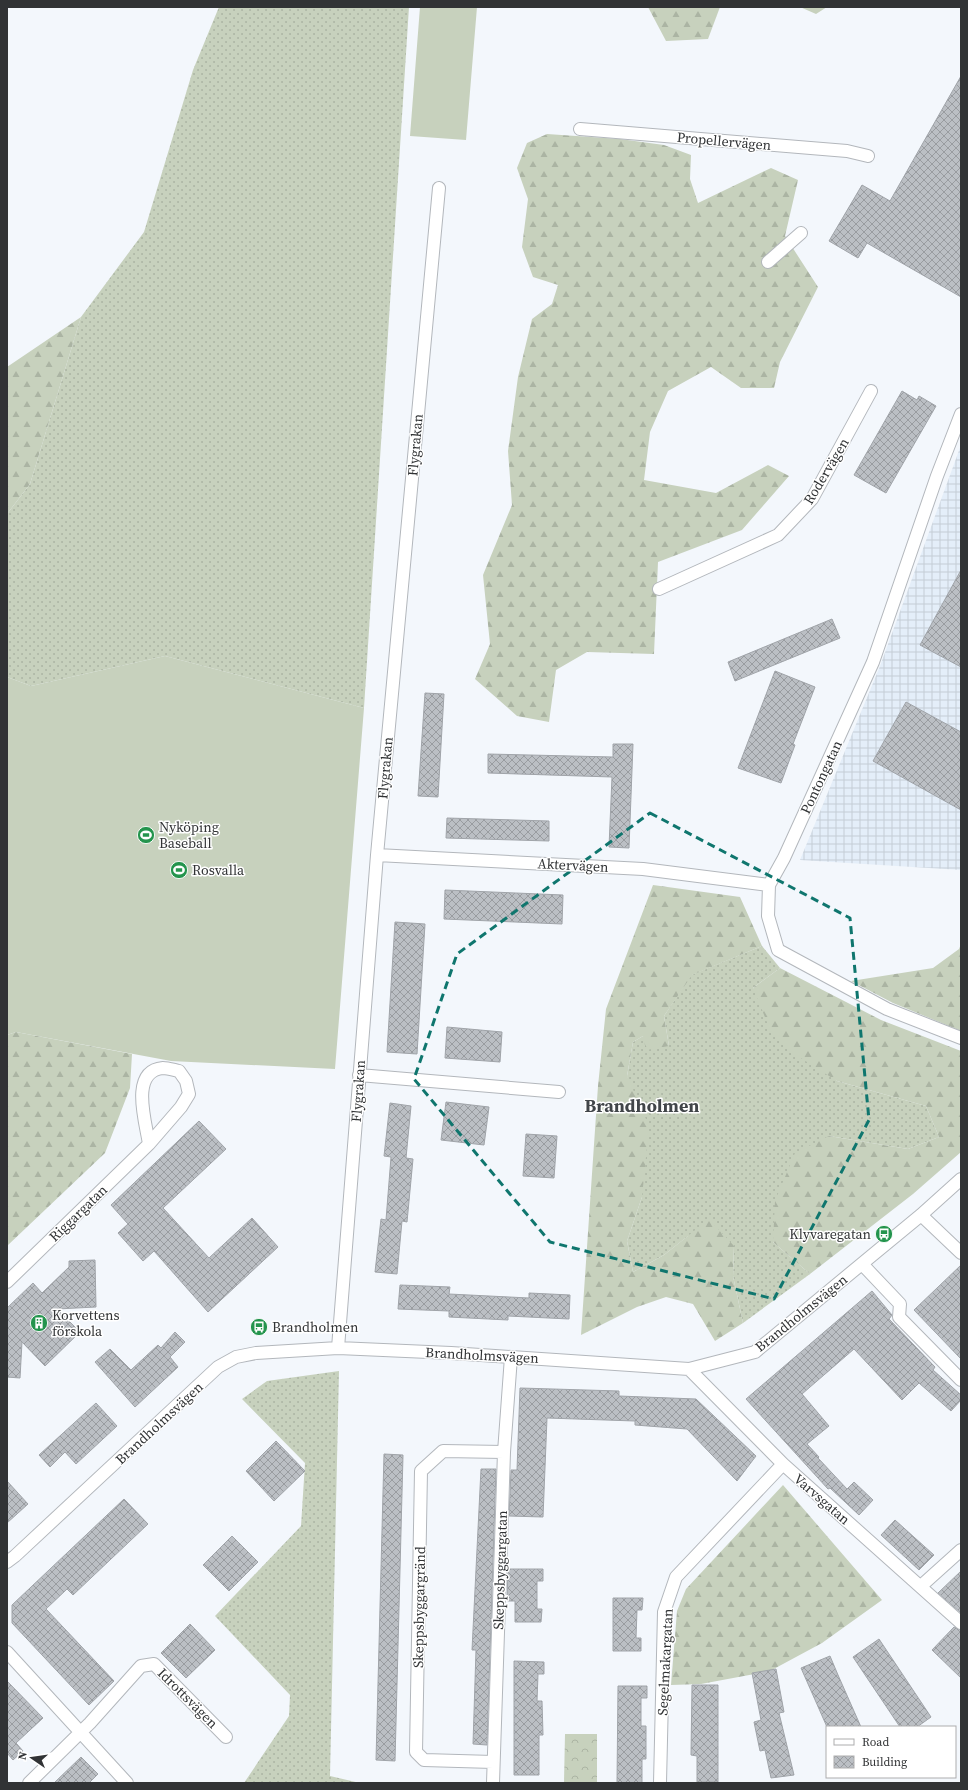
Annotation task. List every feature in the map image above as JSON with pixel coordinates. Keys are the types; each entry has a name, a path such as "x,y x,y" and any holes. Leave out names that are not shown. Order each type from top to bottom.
{"street":[{"name":"Propellervägen","path":"580,130 847,151 868,156"},
{"name":"Flygrakan","path":"338,1348 377,856 439,188"},
{"path":"768,262 801,234"},
{"name":"Rodervägen","path":"659,589 778,535 812,499 871,391"},
{"name":"Pontongatan","path":"961,414 937,476 873,662 784,858 769,885 768,916 778,950 888,1009 961,1038"},
{"name":"Aktervägen","path":"377,856 643,869 769,885"},
{"name":"Riggargatan","path":"7,1282 149,1144 181,1107 189,1094 186,1081 179,1071 164,1068 152,1072 142,1087 142,1100 149,1144"},
{"path":"359,1075 559,1092"},
{"name":"Brandholmsvägen","path":"7,1568 11,1559 218,1367 236,1357 256,1353 338,1348 511,1357 689,1369 755,1352 921,1215 961,1179"},
{"path":"921,1215 961,1253"},
{"path":"862,1264 900,1304 899,1317 961,1380"},
{"name":"Skeppsbyggargatan","path":"493,1783 504,1452 511,1357"},
{"name":"Varvsgatan","path":"689,1369 783,1464 961,1623"},
{"name":"Skeppsbyggargränd","path":"493,1762 424,1760 416,1752 422,1471 443,1451 504,1452"},
{"name":"Segelmakargatan","path":"660,1783 664,1612 676,1577 783,1464"},
{"path":"921,1586 961,1550"},
{"path":"9,1655 127,1783"},
{"name":"Idrottsvägen","path":"80,1732 141,1666 154,1664 226,1737"},
{"path":"29,1783 80,1732"}],"highlighted area":[{"path":"650,813 850,918 869,1120 774,1299 550,1242 414,1079 457,954"}],"shaded area":[{"path":"961,445 961,870 800,860 880,666"}],"green space":[{"path":"219,7 409,7 364,708 165,656 31,686 7,677 7,514 30,484 81,317 144,232 193,70"},
{"path":"420,7 477,7 466,140 410,136"},
{"path":"648,7 720,7 708,39 666,41"},
{"path":"800,7 827,7 816,14"},
{"path":"547,134 620,139 664,145 691,155 690,179 698,203 771,168 798,180 785,236 818,287 780,362 774,388 741,388 711,367 668,391 650,432 644,480 716,493 768,465 789,476 742,530 658,562 654,654 587,652 556,670 549,722 517,716 475,679 490,644 483,575 512,505 508,451 518,377 532,319 552,304 558,285 533,277 522,247 528,199 517,168 527,143"},
{"path":"81,317 30,484 7,514 7,367"},
{"name":"Rosvalla","path":"165,656 364,708 335,1069 171,1061 16,1032 7,1035 7,677 31,686"},
{"path":"653,885 740,897 762,946 692,975 664,1016 669,1046 646,1050 643,1036 633,1042 627,1076 649,1126 642,1197 627,1241 633,1272 664,1255 709,1219 734,1246 733,1276 743,1323 715,1341 693,1304 666,1297 637,1307 581,1335 598,1086 606,1009"},
{"path":"961,944 961,1031 893,1003 851,981 933,968 959,949"},
{"path":"762,946 780,968 753,988 837,1081 926,1106 939,1137 908,1149 829,1136 773,1242 810,1274 743,1323 733,1276 734,1246 688,1236 664,1255 633,1272 627,1241 642,1197 627,1076 633,1042 643,1036 669,1046 664,1016 691,975"},
{"path":"780,968 881,1020 961,1051 961,1152 913,1194 810,1274 773,1242 775,1201 795,1153 829,1136 908,1149 939,1137 926,1106 837,1081 796,1055 769,1027 753,988"},
{"path":"16,1032 132,1054 130,1088 105,1153 7,1246 7,1035"},
{"path":"339,1371 330,1776 360,1783 244,1783 289,1716 290,1695 215,1616 301,1526 305,1463 242,1399 267,1381"},
{"path":"783,1485 882,1600 822,1643 770,1671 701,1684 671,1685 677,1611 686,1589"},
{"path":"565,1734 597,1734 597,1783 564,1783"}],"building":[{"path":"961,76 961,297 867,243 858,258 829,241 862,185 890,201"},
{"path":"902,391 917,400 919,396 936,406 886,493 854,475"},
{"path":"961,570 961,667 920,645"},
{"path":"832,619 840,638 735,681 728,662"},
{"path":"775,671 815,687 793,744 795,745 781,783 738,768"},
{"path":"425,693 444,694 438,797 418,796"},
{"path":"906,702 961,732 961,810 873,761"},
{"path":"613,744 633,744 629,848 609,847 612,777 488,773 488,754 613,757"},
{"path":"447,818 549,821 549,841 446,838"},
{"path":"445,890 563,895 562,924 444,919"},
{"path":"395,922 425,924 417,1054 387,1052"},
{"path":"447,1027 502,1032 500,1062 445,1058"},
{"path":"446,1102 489,1107 484,1145 441,1140"},
{"path":"390,1103 411,1106 406,1158 413,1159 407,1222 402,1221 397,1274 375,1272 381,1219 386,1220 391,1157 384,1156"},
{"path":"199,1121 226,1149 163,1208 209,1258 252,1218 278,1247 208,1312 154,1251 143,1261 118,1233 128,1224 111,1205"},
{"path":"526,1134 557,1136 554,1178 523,1176"},
{"name":"Korvettens förskola","path":"95,1260 96,1307 57,1309 80,1332 45,1366 22,1342 20,1378 7,1377 7,1308 33,1283 42,1293 69,1267 69,1261"},
{"path":"961,1265 961,1359 914,1310"},
{"path":"400,1285 450,1287 449,1294 529,1298 529,1293 570,1295 569,1319 508,1316 508,1320 449,1317 449,1311 398,1309"},
{"path":"872,1291 892,1315 889,1319 935,1367 933,1370 961,1395 961,1400 951,1411 919,1383 902,1400 854,1349 802,1394 829,1426 807,1444 847,1489 854,1482 873,1500 859,1515 830,1488 828,1489 746,1399"},
{"path":"175,1332 185,1342 170,1357 178,1367 135,1407 95,1362 110,1349 131,1370 158,1345 161,1348"},
{"path":"520,1388 619,1391 619,1396 696,1399 756,1456 737,1481 687,1429 635,1425 635,1421 547,1418 543,1517 509,1516 511,1470 517,1470"},
{"path":"96,1403 117,1426 76,1464 65,1452 50,1467 39,1455"},
{"path":"276,1441 305,1471 274,1501 246,1471"},
{"path":"384,1454 403,1455 395,1761 376,1760"},
{"path":"481,1469 496,1469 487,1745 473,1744 476,1650 472,1650"},
{"path":"7,1481 28,1504 7,1523"},
{"path":"124,1499 148,1524 73,1595 67,1589 46,1609 114,1681 89,1705 12,1623 12,1605"},
{"path":"895,1520 934,1555 919,1570 881,1535"},
{"path":"232,1536 258,1562 229,1591 203,1565"},
{"path":"508,1569 543,1569 543,1581 537,1581 537,1609 542,1609 541,1622 515,1622 515,1601 507,1601"},
{"path":"961,1571 961,1613 938,1593"},
{"path":"613,1598 643,1598 642,1610 637,1610 636,1638 641,1638 641,1651 613,1651"},
{"path":"190,1624 215,1650 186,1678 161,1653"},
{"path":"954,1627 961,1630 961,1678 932,1650"},
{"path":"879,1639 931,1717 918,1726 899,1726 853,1657"},
{"path":"830,1656 861,1726 827,1726 801,1668"},
{"path":"514,1661 544,1662 544,1674 538,1674 537,1701 542,1701 543,1735 539,1735 539,1775 514,1775"},
{"path":"776,1669 784,1712 779,1713 794,1775 771,1778 765,1750 760,1751 754,1722 761,1720 752,1673"},
{"path":"7,1681 43,1718 16,1743 23,1751 13,1760 7,1753"},
{"path":"692,1685 718,1685 718,1782 697,1782 697,1756 691,1755"},
{"path":"618,1686 647,1686 647,1698 641,1698 641,1726 646,1726 646,1759 642,1759 642,1783 617,1783"},
{"path":"81,1757 98,1774 89,1783 54,1783"}],"place":[{"name":"Nyköping Baseball","path":"146,835"},
{"name":"Rosvalla","path":"179,870"},
{"name":"Klyvaregatan","path":"884,1234"},
{"name":"Korvettens förskola","path":"39,1323"},
{"name":"Brandholmen","path":"259,1327"}],"district":[{"name":"Brandholmen","path":"642,1105"}]}
